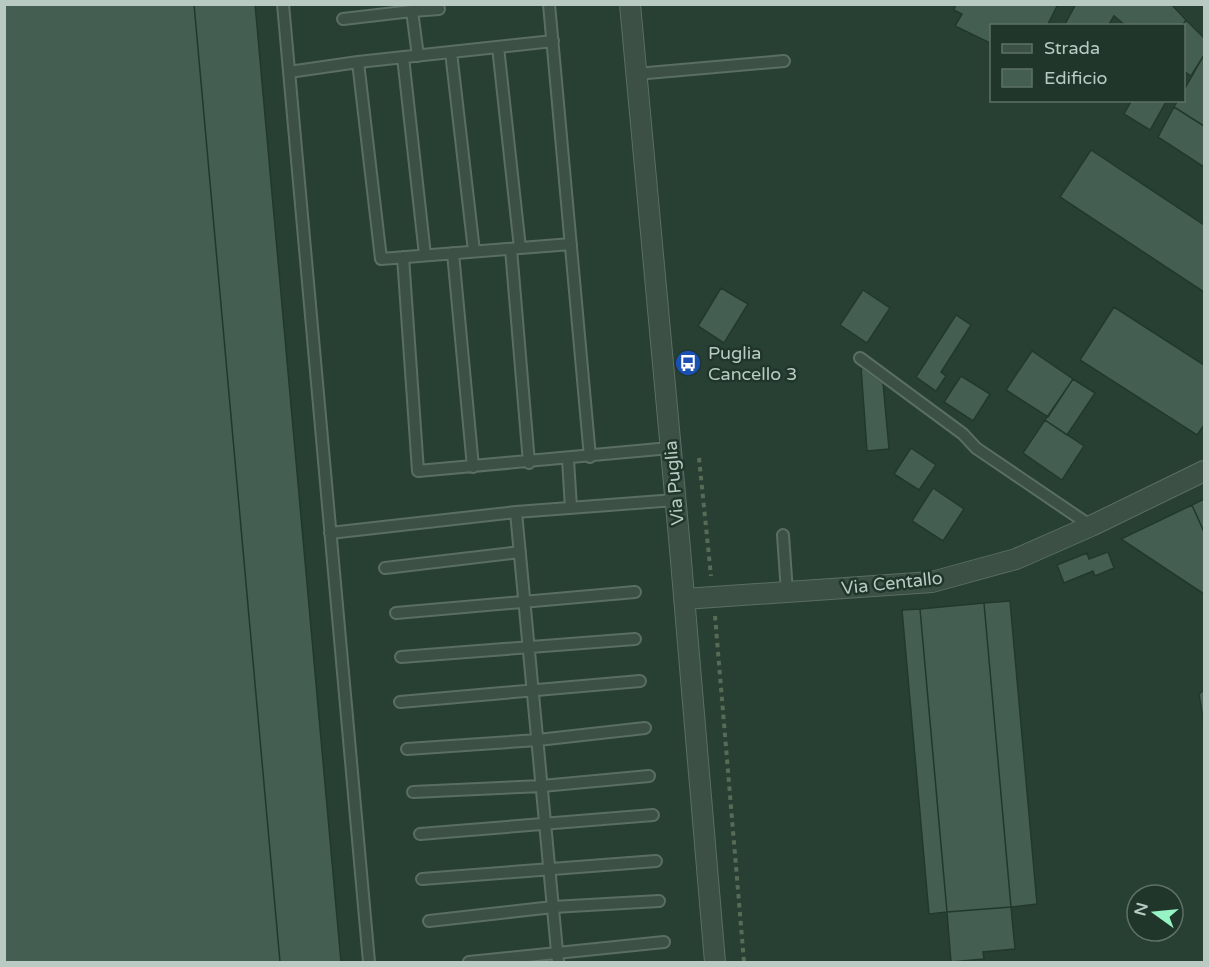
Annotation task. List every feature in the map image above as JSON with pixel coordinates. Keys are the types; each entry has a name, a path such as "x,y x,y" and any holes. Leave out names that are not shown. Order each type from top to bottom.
{"street":[{"name":"Via Puglia","path":"630,4 715,963"},
{"name":"Via Centallo","path":"684,599 933,582 1016,559 1091,526 1204,471"}],"lane":[{"path":"283,4 369,963"},
{"path":"549,4 590,457"},
{"path":"343,19 439,9"},
{"path":"411,11 418,56"},
{"path":"289,72 358,62 553,41"},
{"path":"498,47 515,248 529,463"},
{"path":"451,52 474,251"},
{"path":"403,57 425,255"},
{"path":"636,74 784,61"},
{"path":"358,62 381,259 571,244"},
{"path":"453,253 473,467"},
{"path":"404,257 418,471 529,463 670,448"},
{"path":"860,358 963,434 976,448 1091,526"},
{"path":"568,459 571,508"},
{"path":"330,533 516,512 675,500"},
{"path":"516,512 558,958"},
{"path":"783,536 787,592"},
{"path":"385,568 520,552"},
{"path":"396,613 635,592"},
{"path":"401,657 635,639"},
{"path":"400,702 639,681"},
{"path":"407,749 538,740 645,728"},
{"path":"413,792 542,786 650,776"},
{"path":"420,834 653,815"},
{"path":"422,879 656,861"},
{"path":"429,921 553,907 659,901"},
{"path":"469,963 558,958 664,942"}],"path":[{"path":"699,458 714,597 744,963"}],"building":[{"path":"4,4 194,4 280,962 4,962"},
{"path":"194,4 255,4 341,962 280,962"},
{"path":"956,4 1058,4 1048,24 990,24 990,43 955,26 962,14 954,10"},
{"path":"1076,4 1171,4 1186,20 1183,24 1124,24 1114,16 1109,24 1065,24"},
{"path":"1186,20 1204,38 1204,55 1191,76 1185,72 1183,24"},
{"path":"1204,55 1204,126 1174,107 1177,102 1185,102 1185,88"},
{"path":"1131,102 1166,102 1150,130 1124,114"},
{"path":"1174,107 1204,126 1204,167 1158,137"},
{"path":"1091,150 1204,225 1204,292 1060,197"},
{"path":"721,288 748,304 724,343 698,326"},
{"path":"863,290 890,308 867,343 840,325"},
{"path":"1114,307 1204,365 1204,425 1197,435 1080,360"},
{"path":"956,315 971,325 941,372 946,376 936,391 916,377"},
{"path":"1032,351 1073,379 1048,417 1006,390"},
{"path":"861,367 883,383 889,449 867,451"},
{"path":"961,376 990,394 973,421 944,402"},
{"path":"1073,379 1095,393 1067,435 1045,420"},
{"path":"1045,420 1084,446 1062,480 1023,453"},
{"path":"911,448 936,465 919,490 894,474"},
{"path":"933,488 964,509 943,541 912,521"},
{"path":"1204,499 1204,532 1192,505"},
{"path":"1192,505 1204,532 1204,594 1121,539"},
{"path":"1108,552 1114,568 1095,576 1093,571 1064,583 1057,565 1087,553 1089,559"},
{"path":"1010,601 1037,904 1011,907 984,603"},
{"path":"984,603 1011,907 947,912 920,609"},
{"path":"920,609 947,912 929,914 902,610"},
{"path":"1204,690 1204,724 1199,694"},
{"path":"1011,907 1015,949 983,952 984,959 951,962 947,912"}],"place":[{"name":"Puglia Cancello 3","path":"688,363"}]}
